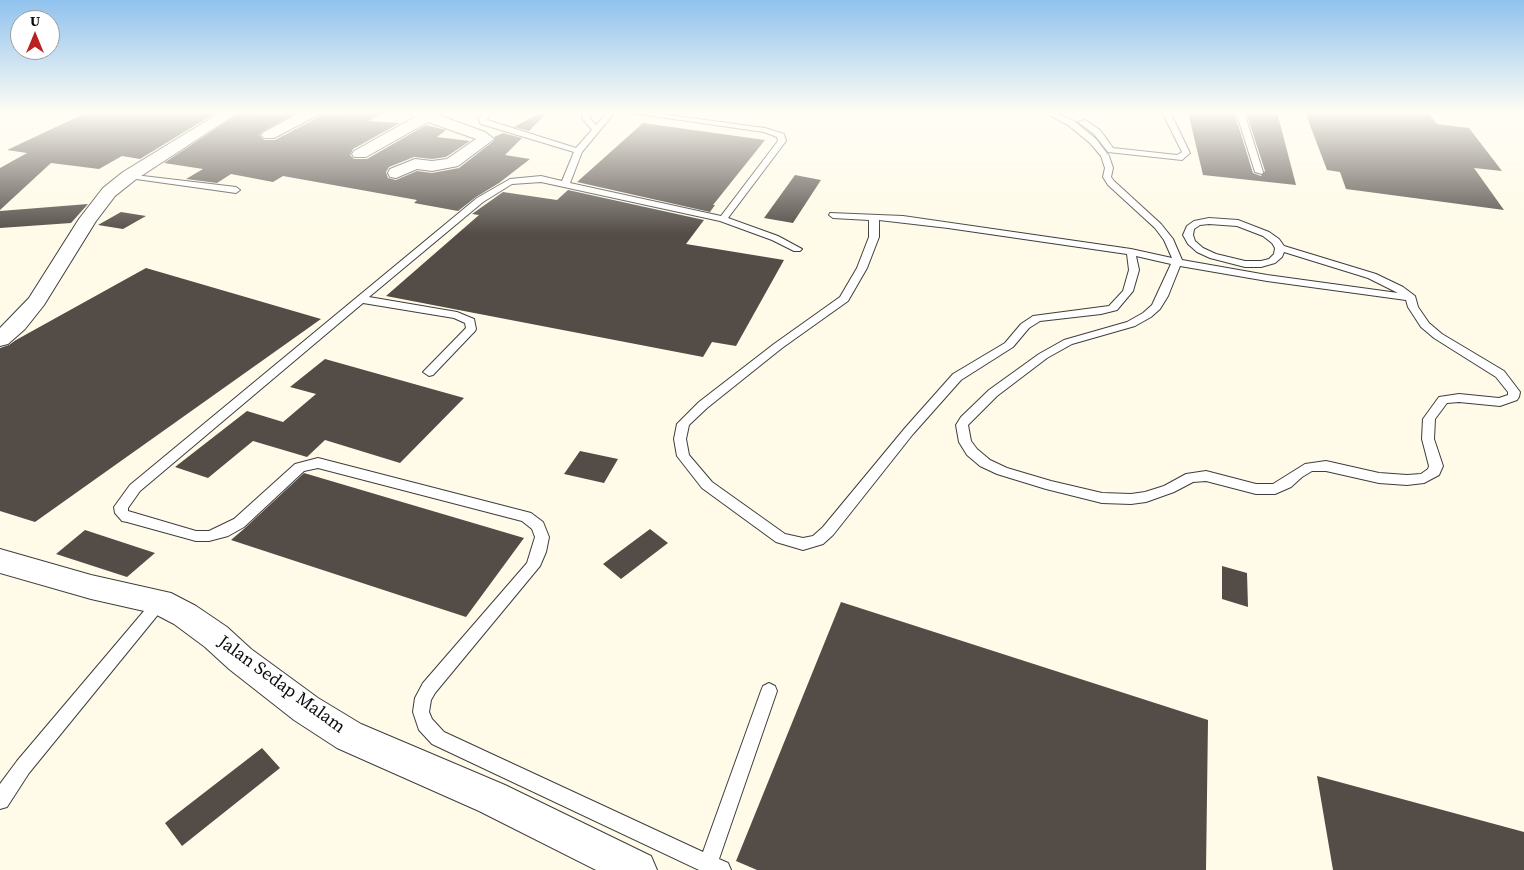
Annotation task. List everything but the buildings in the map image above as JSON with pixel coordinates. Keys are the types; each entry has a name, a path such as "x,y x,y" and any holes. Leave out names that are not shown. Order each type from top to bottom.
{"street":[{"path":"0,339 17,324 37,301 88,219 109,192 128,176 165,153"},
{"path":"396,173 415,164 447,165 468,153"},
{"name":"Jalan Sedap Malam","path":"0,561 91,587 160,602 185,616 216,638 306,709 350,736 492,798 637,870"}],"lane":[{"path":"566,185 577,153"},
{"path":"723,219 773,153"},
{"path":"1102,153 1109,168 1107,177 1111,183 1158,226 1168,238 1177,257 1177,262 1163,296 1156,307 1147,315 1130,324 1068,342 1043,356 994,393 962,426 964,442 985,463 1002,471 1051,486 1102,498 1131,499 1146,497 1169,489 1178,482 1191,477 1206,476 1256,489 1275,489 1286,484 1297,474 1310,467 1326,466 1379,478 1407,480 1424,478 1434,472 1436,466 1428,439 1429,419 1443,400 1459,398 1500,402 1512,397 1514,392 1508,382 1493,369 1438,336 1425,325 1413,307 1411,298 1399,289 1372,276 1280,248 1276,241 1266,234 1238,223 1223,221 1203,222 1190,228 1188,235 1191,242 1213,256 1245,264 1260,264 1272,261 1279,255 1280,248"},
{"path":"1133,153 1180,158 1186,153"},
{"path":"1253,153 1259,172"},
{"path":"128,176 236,190"},
{"path":"769,691 715,867 438,738 425,724 421,712 423,698 429,688 533,566 539,552 542,537 538,526 526,517 318,463 300,467 239,523 223,532 209,536 196,536 128,516 122,512 121,507 125,498 135,488 360,299 480,200 510,182 533,179 723,219 775,238 797,249"},
{"path":"832,215 939,224 1132,252 1276,280 1411,298"},
{"path":"874,218 874,237 862,268 844,299 778,346 703,405 683,424 680,439 683,456 707,485 781,538 803,544 818,540 828,531 898,445 957,377 1008,345 1025,326 1037,318 1102,311 1113,308 1119,303 1128,291 1134,270 1132,252"},
{"path":"360,299 457,315 470,321 470,328 429,372"},
{"path":"0,800 23,767 160,602"}]}
